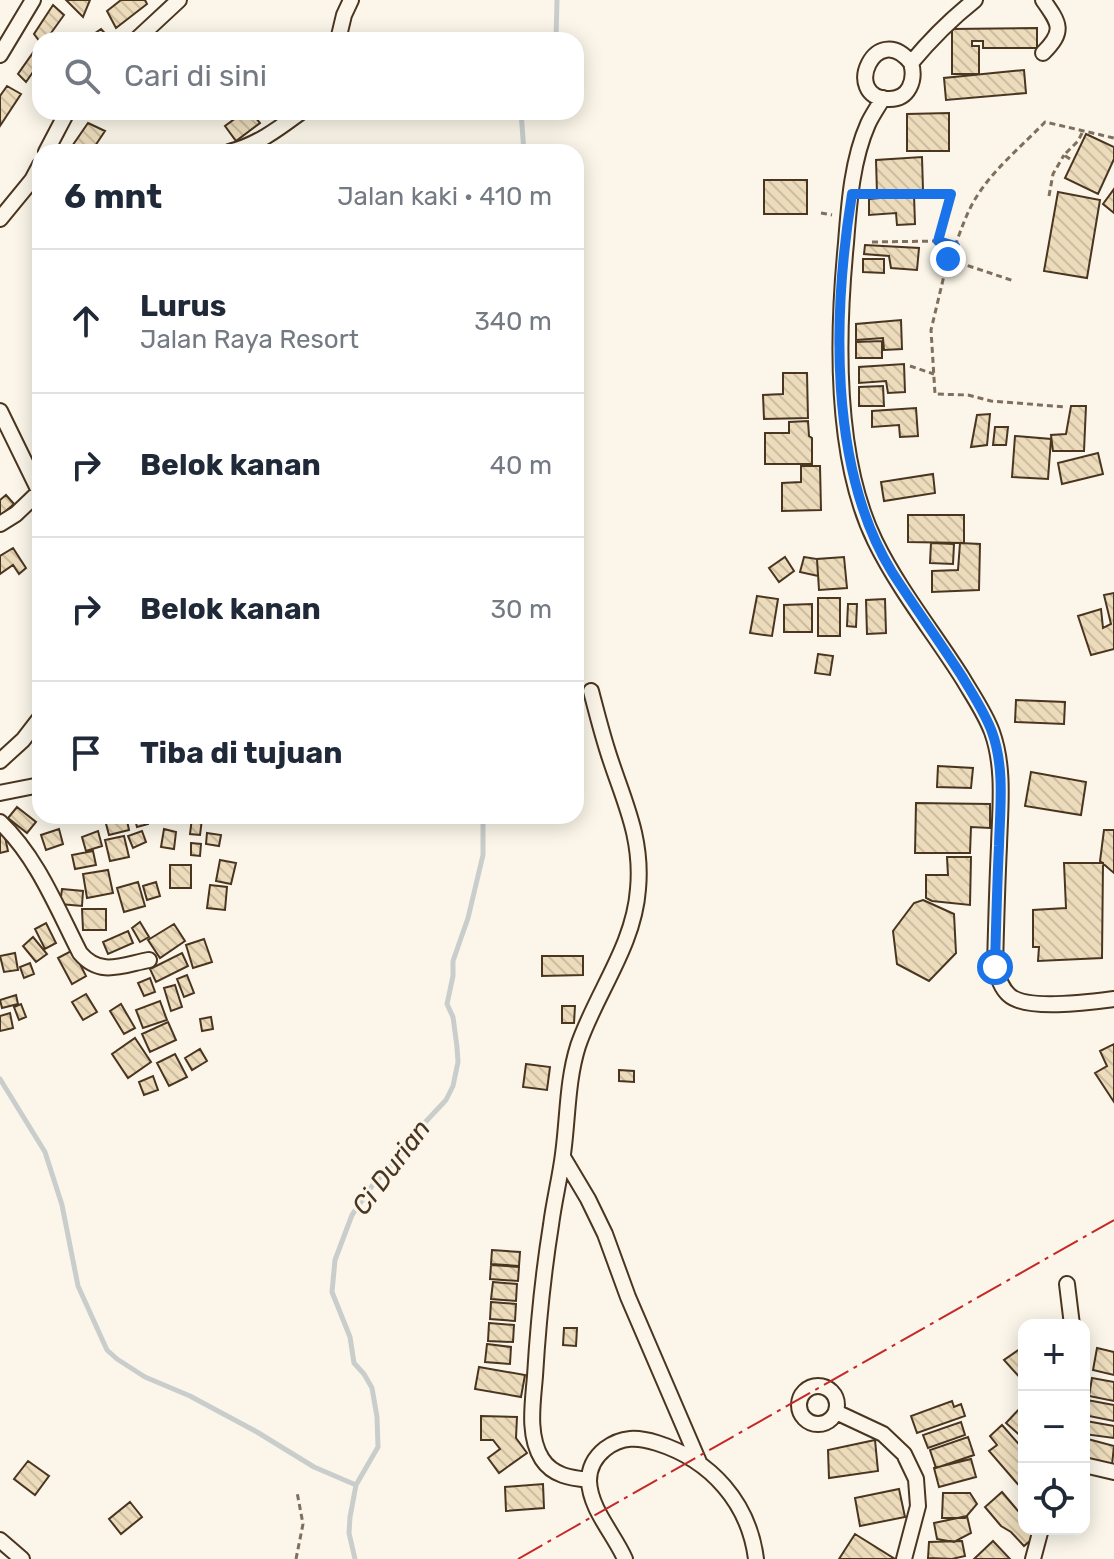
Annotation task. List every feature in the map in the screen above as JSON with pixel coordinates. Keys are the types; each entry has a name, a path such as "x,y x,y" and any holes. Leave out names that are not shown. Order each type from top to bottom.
{"street":[{"path":"0,55 33,0"},
{"path":"145,32 179,0"},
{"path":"340,32 351,0"},
{"path":"911,63 951,19 975,0"},
{"path":"1043,0 1059,30 1043,53"},
{"path":"891,50 911,63 911,87 898,97 883,98 875,94 866,82 870,59 876,54 891,50"},
{"path":"883,98 868,125 856,164 841,300 842,397 848,449 859,499 874,540 892,572 943,647 992,732 1001,791 995,967 1002,986 1010,996 1021,1002 1074,1004 1114,999"},
{"path":"50,144 63,120"},
{"path":"252,144 290,120"},
{"path":"0,219 32,180"},
{"path":"0,411 32,476"},
{"path":"0,524 32,499"},
{"path":"589,1480 569,1478 554,1472 542,1459 535,1443 532,1417 550,1227 578,1047 617,964 634,916 639,888 635,832 591,691"},
{"path":"0,761 32,728"},
{"path":"0,793 32,787"},
{"path":"0,822 16,837 31,860 87,961 101,968 149,960"},
{"path":"563,1157 605,1234 628,1297 699,1462"},
{"path":"1067,1284 1071,1319"},
{"path":"836,1412 883,1434 904,1454 916,1479 918,1506 904,1559"},
{"path":"625,1559 598,1511 589,1480 591,1464 600,1453 612,1443 629,1438 664,1445 699,1462 719,1478 737,1504 754,1544 756,1559"},
{"path":"1090,1466 1114,1472"},
{"path":"1033,1559 1039,1535"},
{"path":"0,1540 22,1559"}],"path":[{"path":"1066,407 935,394 931,330 948,259 966,215 994,173 1045,122 1114,138"},
{"path":"1049,196 1053,174 1083,131"},
{"path":"1064,155 1070,159"},
{"path":"852,194 951,194 938,241"},
{"path":"872,242 938,241 955,246"},
{"path":"948,259 1014,281"},
{"path":"910,366 934,374"},
{"path":"296,1559 303,1524 297,1492"}],"building":[{"path":"66,0 90,0 83,17"},
{"path":"121,0 145,0 147,4 116,28 107,11"},
{"path":"53,5 64,15 52,32 35,32"},
{"path":"1037,28 1037,48 983,48 983,41 972,41 972,46 979,46 979,74 952,74 952,29"},
{"path":"32,54 32,73 26,82 18,74"},
{"path":"1024,70 1026,93 946,100 944,78"},
{"path":"7,86 21,94 0,126 0,96"},
{"path":"949,113 949,151 907,151 907,114"},
{"path":"233,120 258,120 260,123 236,141 225,126"},
{"path":"88,123 105,131 96,144 74,144"},
{"path":"1086,134 1114,147 1114,159 1098,194 1065,178"},
{"path":"922,157 923,190 877,193 876,160"},
{"path":"764,180 807,180 807,214 764,214"},
{"path":"1114,189 1114,213 1103,204"},
{"path":"1058,192 1100,200 1087,278 1044,271"},
{"path":"914,195 915,224 897,225 896,213 869,215 869,199"},
{"path":"865,245 919,248 917,270 891,268 889,256 864,254"},
{"path":"863,259 884,259 884,273 863,272"},
{"path":"901,320 902,349 884,350 883,338 856,340 856,324"},
{"path":"882,341 882,358 856,358 856,342"},
{"path":"904,364 905,392 888,393 886,381 859,383 859,367"},
{"path":"783,373 807,373 808,418 764,419 763,395 783,394"},
{"path":"883,386 884,406 859,406 859,387"},
{"path":"1071,406 1086,406 1084,451 1053,451 1051,435 1066,434"},
{"path":"916,408 918,436 900,437 899,425 872,427 872,411"},
{"path":"990,414 987,445 971,447 977,415"},
{"path":"808,421 809,436 812,438 812,464 765,464 765,433 789,433 789,422"},
{"path":"995,427 1008,427 1006,445 993,445"},
{"path":"1015,436 1051,439 1048,479 1012,477"},
{"path":"1098,453 1103,474 1062,484 1058,463"},
{"path":"801,466 820,466 821,510 782,511 782,483 801,482"},
{"path":"933,474 935,493 884,501 881,482"},
{"path":"6,495 14,504 0,516 0,500"},
{"path":"908,515 964,515 964,543 908,542"},
{"path":"931,543 954,544 953,564 930,563"},
{"path":"960,543 980,544 979,590 932,592 932,571 958,570"},
{"path":"13,548 26,568 19,574 13,565 0,574 0,556"},
{"path":"785,557 794,571 779,582 769,568"},
{"path":"804,557 817,559 818,576 800,572"},
{"path":"844,557 847,588 819,590 817,559"},
{"path":"1114,593 1114,649 1091,655 1078,616 1101,609 1103,628 1111,624 1104,595"},
{"path":"757,596 778,599 772,636 750,633"},
{"path":"818,598 840,598 840,636 818,636"},
{"path":"885,599 886,633 867,634 866,600"},
{"path":"812,604 812,632 784,632 784,605"},
{"path":"848,604 857,604 856,627 847,626"},
{"path":"818,654 833,656 830,675 815,673"},
{"path":"1016,700 1065,702 1064,724 1015,722"},
{"path":"938,766 973,768 971,788 937,787"},
{"path":"1031,772 1086,782 1081,815 1025,806"},
{"path":"916,803 990,804 990,828 971,827 970,853 915,853"},
{"path":"17,807 34,824 27,833 8,818"},
{"path":"106,824 128,824 129,830 109,835"},
{"path":"191,824 201,824 200,835 190,834"},
{"path":"3,828 8,851 0,853 0,829"},
{"path":"59,829 63,844 46,850 41,835"},
{"path":"164,829 176,832 174,849 161,847"},
{"path":"1104,830 1114,830 1114,873 1100,861"},
{"path":"98,831 102,846 86,851 82,837"},
{"path":"142,831 146,842 133,848 128,836"},
{"path":"207,833 221,835 219,846 206,844"},
{"path":"124,836 129,857 110,861 105,840"},
{"path":"191,843 201,844 200,856 191,855"},
{"path":"93,851 96,865 75,869 72,855"},
{"path":"947,857 971,857 970,905 926,898 926,875 948,875"},
{"path":"220,860 236,863 231,884 216,881"},
{"path":"1064,863 1103,863 1102,958 1038,961 1039,947 1033,947 1033,910 1066,908"},
{"path":"170,865 191,865 191,888 170,888"},
{"path":"108,870 113,893 87,898 83,874"},
{"path":"138,882 145,906 124,912 117,888"},
{"path":"156,882 160,896 147,900 143,886"},
{"path":"210,885 227,887 225,910 207,908"},
{"path":"62,889 83,891 82,906 60,904"},
{"path":"923,900 954,914 956,953 929,981 897,964 893,931 914,903"},
{"path":"82,909 106,909 106,930 83,930"},
{"path":"140,922 149,937 140,942 132,928"},
{"path":"46,923 56,943 45,949 35,929"},
{"path":"174,924 185,941 160,958 148,940"},
{"path":"128,931 133,943 108,954 103,942"},
{"path":"33,937 47,954 36,962 23,946"},
{"path":"204,939 212,962 193,968 186,945"},
{"path":"73,950 86,976 72,984 58,958"},
{"path":"15,953 18,970 4,972 0,956"},
{"path":"182,953 188,966 156,982 150,969"},
{"path":"542,956 583,956 583,975 542,976"},
{"path":"30,963 34,974 24,978 20,967"},
{"path":"187,975 194,993 184,997 177,979"},
{"path":"150,978 155,992 144,996 138,983"},
{"path":"175,985 182,1007 171,1011 164,988"},
{"path":"86,994 97,1012 83,1020 72,1002"},
{"path":"16,995 18,1004 2,1008 0,1000"},
{"path":"160,1001 167,1020 143,1028 136,1010"},
{"path":"21,1004 26,1017 19,1020 14,1007"},
{"path":"121,1004 135,1028 124,1034 110,1011"},
{"path":"562,1006 575,1006 574,1023 562,1023"},
{"path":"10,1013 13,1028 0,1031 0,1016"},
{"path":"211,1017 213,1029 202,1031 200,1019"},
{"path":"168,1022 176,1040 150,1052 142,1034"},
{"path":"135,1038 151,1062 128,1078 112,1054"},
{"path":"1114,1044 1114,1102 1095,1073 1107,1066 1100,1051"},
{"path":"200,1049 207,1061 192,1070 185,1058"},
{"path":"175,1054 187,1077 169,1086 157,1063"},
{"path":"526,1064 550,1067 547,1090 523,1087"},
{"path":"619,1070 634,1071 634,1082 619,1081"},
{"path":"153,1076 158,1090 144,1095 139,1082"},
{"path":"492,1250 520,1252 519,1266 491,1264"},
{"path":"491,1265 519,1267 518,1281 490,1279"},
{"path":"493,1282 517,1284 516,1301 491,1299"},
{"path":"491,1302 516,1304 515,1321 490,1319"},
{"path":"489,1323 514,1325 513,1342 488,1341"},
{"path":"564,1328 577,1328 576,1346 563,1345"},
{"path":"487,1344 511,1347 510,1364 485,1362"},
{"path":"1097,1348 1114,1352 1114,1375 1093,1370"},
{"path":"1018,1350 1018,1375 1004,1360"},
{"path":"479,1367 525,1375 521,1397 475,1389"},
{"path":"1092,1378 1114,1382 1114,1401 1090,1396"},
{"path":"952,1401 954,1407 961,1404 965,1416 917,1433 911,1416"},
{"path":"1090,1401 1114,1405 1114,1421 1090,1416"},
{"path":"1018,1410 1018,1434 1006,1423"},
{"path":"481,1416 517,1417 516,1438 527,1453 499,1473 488,1458 500,1449 493,1440 481,1440"},
{"path":"961,1422 965,1435 928,1448 923,1435"},
{"path":"1090,1422 1114,1426 1114,1438 1090,1435"},
{"path":"1002,1425 1018,1443 1018,1484 989,1451 997,1445 990,1436"},
{"path":"968,1437 974,1455 936,1468 930,1450"},
{"path":"875,1440 878,1471 829,1478 828,1450"},
{"path":"1090,1440 1114,1446 1112,1465 1090,1460"},
{"path":"971,1459 976,1477 939,1487 934,1468"},
{"path":"28,1461 49,1476 35,1495 14,1479"},
{"path":"543,1484 544,1508 506,1511 505,1487"},
{"path":"899,1489 905,1517 860,1526 855,1498"},
{"path":"1002,1492 1018,1511 1018,1535 1037,1535 1024,1546 985,1507"},
{"path":"943,1493 970,1493 977,1504 965,1518 942,1518"},
{"path":"130,1502 142,1517 121,1534 109,1519"},
{"path":"967,1516 971,1533 954,1542 937,1539 934,1523"},
{"path":"855,1534 895,1559 839,1559"},
{"path":"962,1541 965,1556 928,1558 929,1542"},
{"path":"993,1541 1010,1559 974,1559"}],"waterway":[{"name":"Ci Durian","path":"556,32 557,0"},
{"name":"Ci Durian","path":"522,120 523,144"},
{"name":"Ci Durian","path":"355,1559 349,1533 350,1517 356,1485 378,1447 377,1417 372,1388 354,1363 350,1337 332,1292 335,1260 352,1215 372,1186 446,1100 453,1086 458,1062 457,1047 453,1017 447,1004 453,961 468,918 483,855 483,824"},
{"path":"0,1079 45,1152 62,1205 78,1286 107,1350 145,1377 190,1396 314,1467 356,1485"}],"power":[{"path":"518,1559 1114,1220"}],"route":[{"path":"948,259 955,246 938,241 951,194 852,194 840,329 842,397 848,449 859,499 874,540 978,703 992,732 1001,791 995,967"}]}
